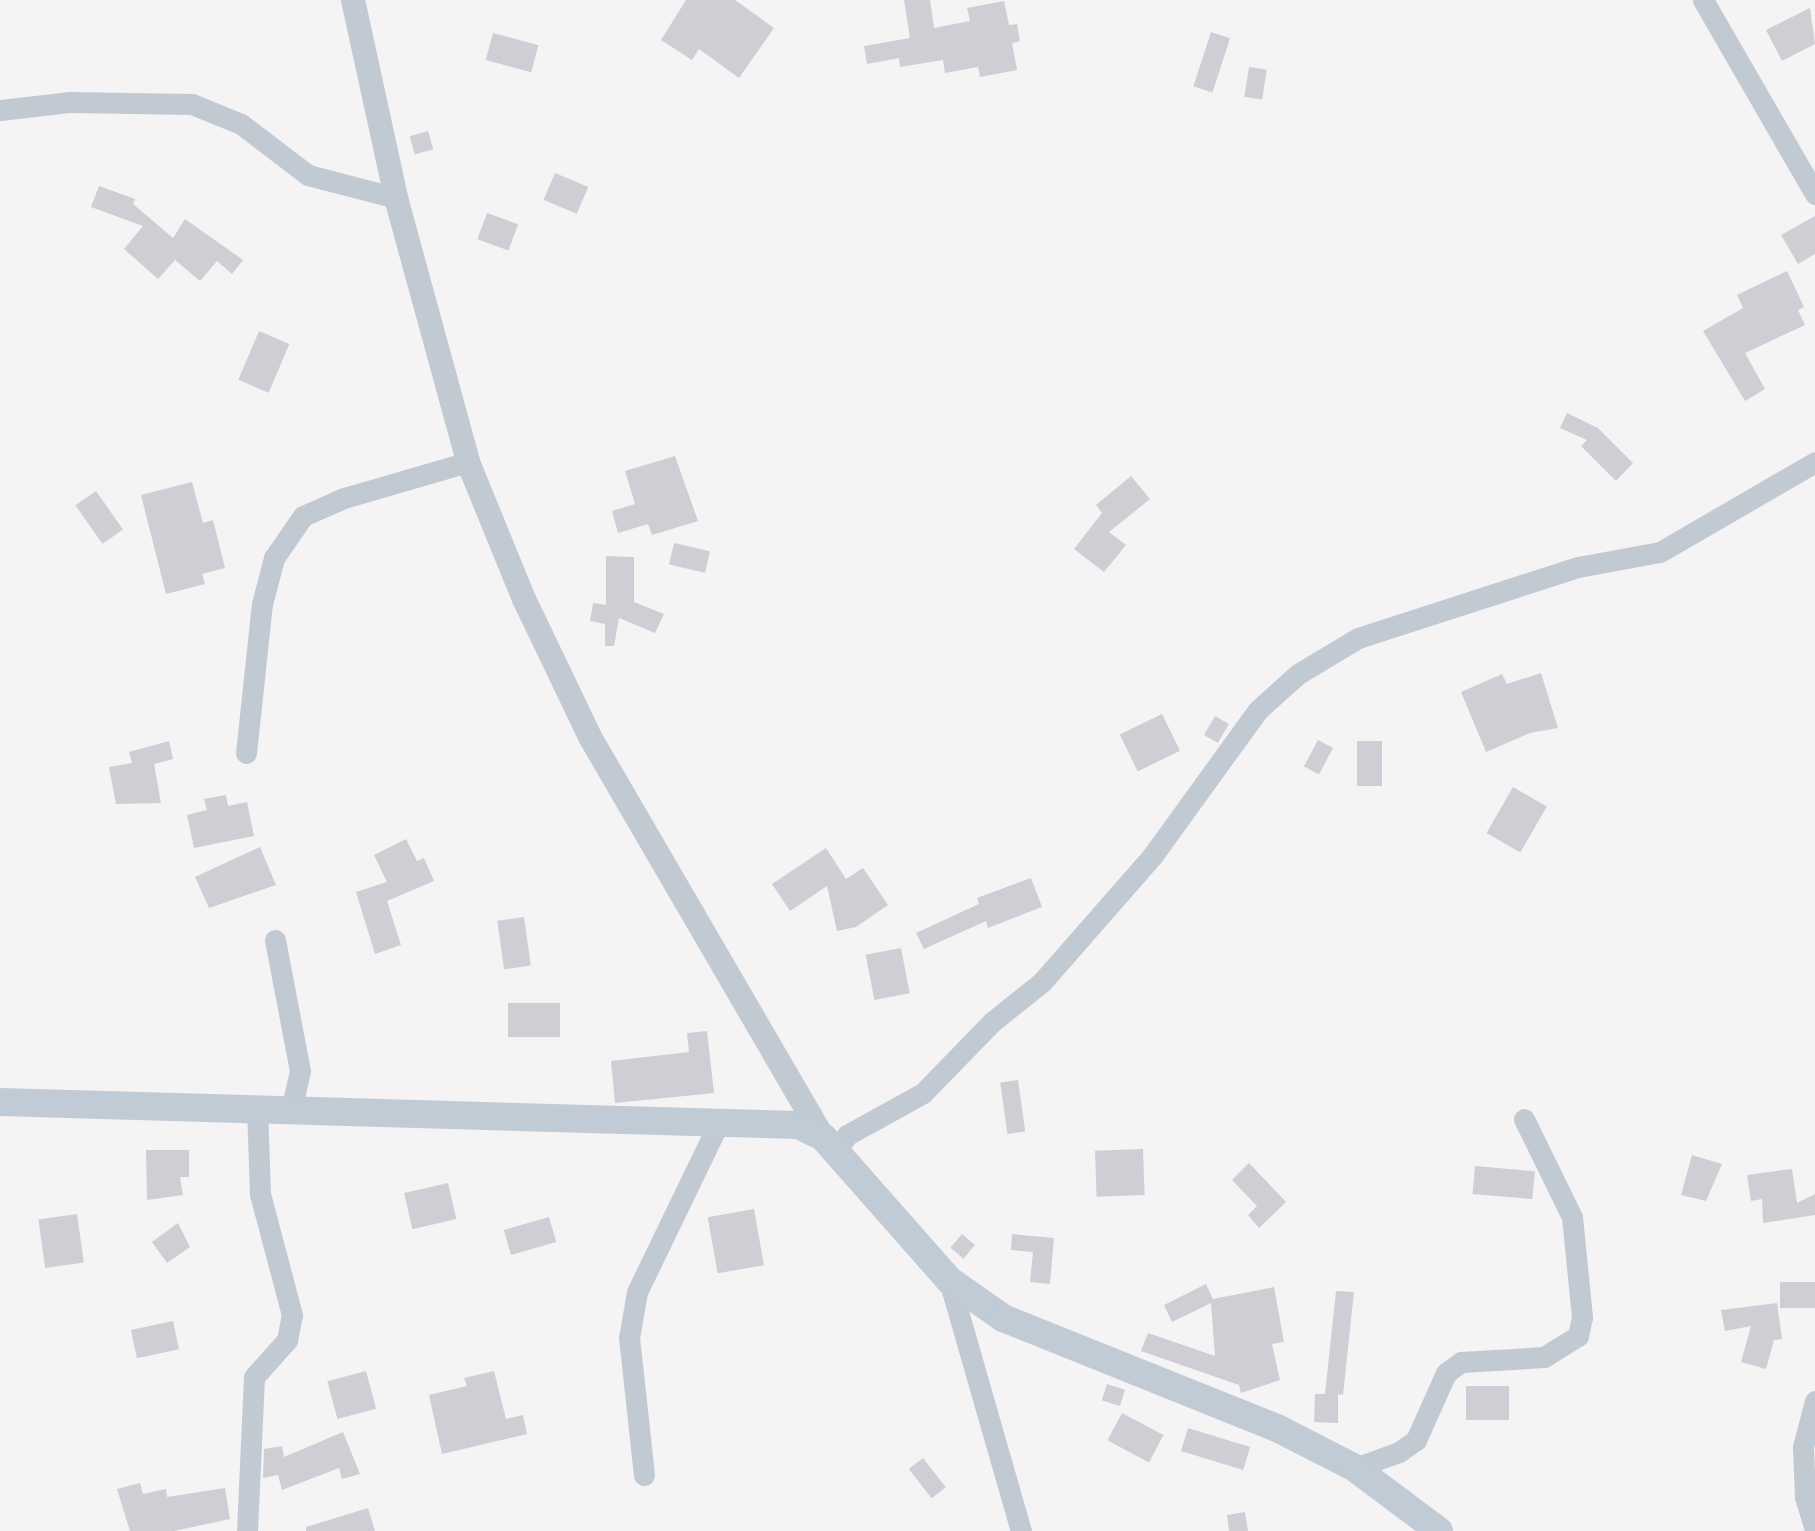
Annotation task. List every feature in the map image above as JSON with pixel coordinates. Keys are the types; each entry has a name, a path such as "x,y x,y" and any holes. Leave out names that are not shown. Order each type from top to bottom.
{"main road":[{"path":"0,1102 720,1120 798,1125 824,1138 841,1161 949,1280 1003,1318 1277,1427 1355,1468 1439,1531"}],"street":[{"path":"353,0 396,198 468,462 590,737 824,1138"},
{"path":"1703,0 1815,194"},
{"path":"0,110 69,102 192,104 241,124 308,175 396,198"},
{"path":"246,753 261,604 274,558 303,516 344,498 468,462"},
{"path":"841,1161 839,1147 847,1135 923,1093 992,1022 1042,982 1153,855 1258,710 1298,674 1357,638 1578,567 1660,552 1815,462"},
{"path":"275,940 300,1071 291,1110"},
{"path":"247,1531 254,1377 287,1340 292,1315 260,1194 257,1109"},
{"path":"1355,1468 1399,1452 1416,1440 1446,1373 1461,1362 1544,1357 1578,1336 1578,1252 1572,1217 1524,1119"},
{"path":"644,1475 629,1339 638,1292 720,1120"},
{"path":"949,1280 1021,1531"},
{"path":"1815,1401 1803,1447 1805,1497 1815,1529"}],"building":[{"path":"686,0 735,0 774,28 739,78 699,49 692,60 661,40"},
{"path":"904,0 930,0 934,28 970,21 967,8 1004,1 1009,25 1017,24 1020,41 1012,43 1017,70 980,77 978,67 945,73 943,60 900,67 899,58 867,64 864,46 910,38"},
{"path":"1810,8 1815,44 1782,61 1766,30"},
{"path":"1211,32 1230,38 1212,92 1193,86"},
{"path":"493,33 538,45 531,72 486,60"},
{"path":"1249,67 1267,70 1262,99 1244,97"},
{"path":"428,131 433,149 415,155 410,136"},
{"path":"555,173 588,187 577,214 544,200"},
{"path":"99,186 135,199 133,204 173,238 185,219 243,260 232,274 217,261 200,281 175,260 158,279 124,249 143,226 91,207"},
{"path":"487,213 518,224 508,251 477,239"},
{"path":"1815,216 1815,254 1798,264 1781,235"},
{"path":"1787,271 1804,307 1798,310 1805,325 1745,353 1765,389 1745,401 1703,331 1743,308 1737,295"},
{"path":"259,331 289,344 269,393 238,380"},
{"path":"1567,413 1598,428 1633,463 1616,481 1581,446 1587,440 1560,428"},
{"path":"675,456 698,521 652,535 648,524 618,533 612,511 635,504 625,471"},
{"path":"1131,476 1150,499 1109,532 1126,545 1104,572 1074,549 1102,513 1096,505"},
{"path":"192,482 203,523 213,520 225,568 202,574 205,584 166,594 141,495"},
{"path":"96,491 123,530 102,544 76,505"},
{"path":"674,543 710,551 705,573 669,564"},
{"path":"606,556 634,557 634,602 664,614 655,633 619,618 614,646 605,646 605,624 590,621 593,603 606,605"},
{"path":"1541,673 1558,728 1530,733 1486,752 1461,692 1502,674 1507,684"},
{"path":"1162,714 1180,751 1138,771 1120,735"},
{"path":"1215,716 1229,724 1218,743 1204,735"},
{"path":"1318,740 1333,748 1319,774 1304,766"},
{"path":"169,741 173,759 154,764 161,803 116,804 109,767 132,763 129,752"},
{"path":"1357,741 1382,741 1382,786 1357,786"},
{"path":"1513,787 1547,807 1520,852 1486,833"},
{"path":"226,795 228,806 247,802 254,836 194,848 187,815 207,810 204,799"},
{"path":"406,839 417,861 424,858 434,881 387,901 401,945 375,954 356,892 387,882 374,855"},
{"path":"260,847 276,885 209,908 195,877"},
{"path":"826,848 846,879 863,868 888,905 856,927 837,931 827,886 790,911 772,884"},
{"path":"1031,878 1042,907 988,928 986,921 924,949 916,933 979,904 977,898"},
{"path":"524,917 531,966 504,969 497,921"},
{"path":"901,948 910,993 874,1000 866,955"},
{"path":"508,1003 560,1003 560,1037 508,1037"},
{"path":"707,1031 714,1093 615,1103 611,1061 689,1052 687,1033"},
{"path":"1018,1080 1025,1131 1007,1134 1000,1083"},
{"path":"1143,1149 1145,1195 1097,1197 1095,1151"},
{"path":"146,1150 189,1150 189,1177 180,1177 183,1195 147,1200"},
{"path":"1692,1155 1722,1164 1706,1201 1681,1195"},
{"path":"1249,1163 1286,1202 1259,1228 1248,1215 1257,1206 1232,1180"},
{"path":"1475,1166 1535,1171 1532,1199 1473,1194"},
{"path":"1792,1169 1797,1203 1815,1194 1815,1215 1763,1223 1762,1199 1751,1201 1747,1175"},
{"path":"448,1183 456,1219 412,1229 404,1193"},
{"path":"754,1209 764,1265 718,1273 708,1217"},
{"path":"77,1214 84,1263 45,1268 38,1219"},
{"path":"549,1217 556,1242 511,1255 504,1230"},
{"path":"178,1223 190,1247 167,1263 152,1242"},
{"path":"962,1234 975,1245 963,1259 950,1248"},
{"path":"1012,1234 1054,1238 1050,1284 1030,1282 1033,1252 1011,1250"},
{"path":"1780,1282 1815,1282 1815,1308 1780,1308"},
{"path":"1206,1284 1213,1299 1274,1287 1284,1342 1272,1344 1280,1380 1241,1393 1239,1385 1141,1351 1148,1333 1215,1356 1211,1303 1172,1322 1164,1305"},
{"path":"1336,1291 1354,1292 1343,1395 1338,1394 1338,1423 1314,1422 1315,1394 1325,1394"},
{"path":"1777,1303 1782,1339 1774,1340 1766,1369 1741,1362 1751,1326 1725,1331 1721,1310"},
{"path":"173,1321 179,1349 137,1358 131,1330"},
{"path":"366,1371 376,1409 337,1419 327,1381"},
{"path":"494,1371 506,1419 523,1415 527,1434 442,1454 429,1395 467,1386 464,1378"},
{"path":"1107,1384 1125,1390 1120,1406 1102,1400"},
{"path":"1466,1386 1509,1386 1509,1420 1466,1420"},
{"path":"1122,1413 1163,1435 1149,1462 1107,1440"},
{"path":"1188,1428 1250,1447 1243,1470 1181,1451"},
{"path":"343,1432 360,1474 342,1479 339,1468 282,1490 278,1475 263,1478 264,1449 282,1446 284,1457"},
{"path":"923,1458 946,1487 932,1498 909,1469"},
{"path":"140,1483 143,1494 166,1489 167,1497 225,1488 230,1519 174,1531 130,1531 117,1489"},
{"path":"368,1508 375,1531 306,1531 306,1527"},
{"path":"1245,1512 1248,1531 1229,1531 1227,1515"}]}
